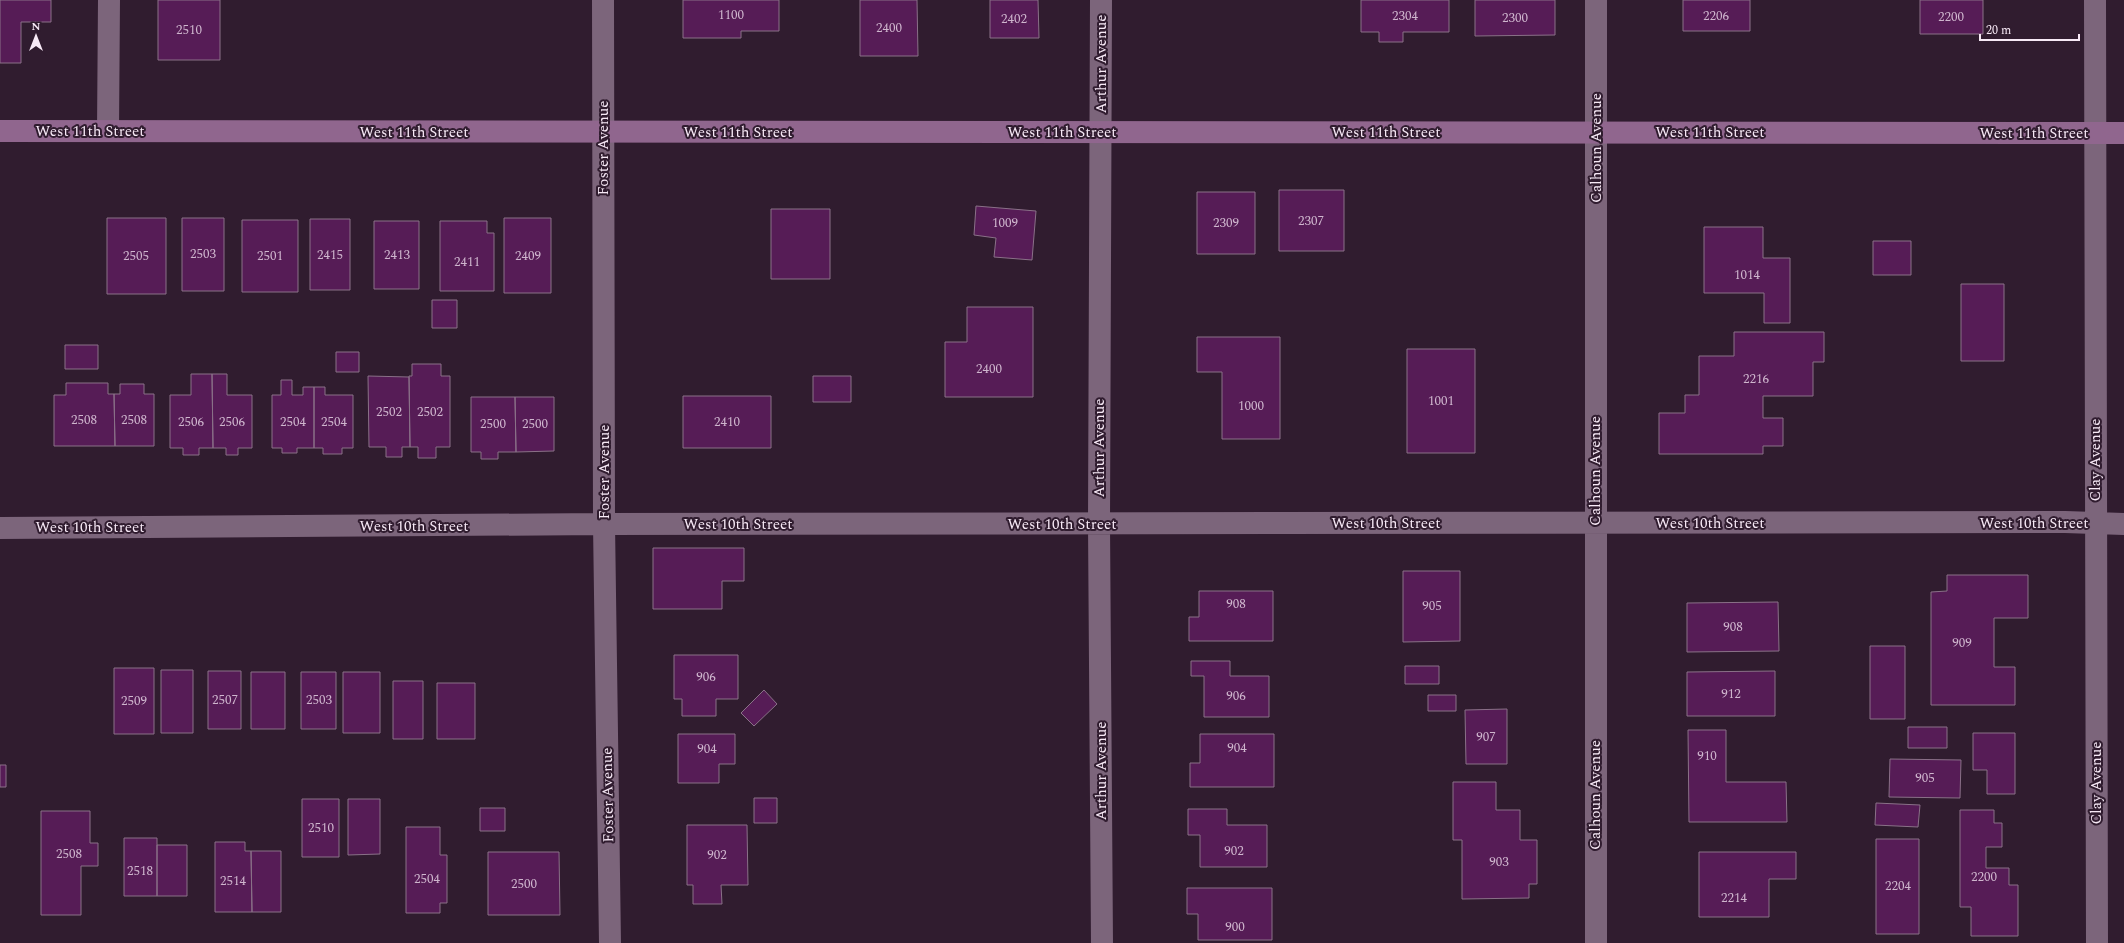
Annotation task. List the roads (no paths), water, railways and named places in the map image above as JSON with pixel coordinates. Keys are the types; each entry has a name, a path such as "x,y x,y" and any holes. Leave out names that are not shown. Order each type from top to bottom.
{"main road":[{"name":"West 11th Street","path":"0,131 2124,133"}],"street":[{"path":"108,131 109,0"},
{"name":"Foster Avenue","path":"603,0 604,524 610,943"},
{"name":"Arthur Avenue","path":"1101,0 1099,524 1102,943"},
{"name":"Calhoun Avenue","path":"1596,0 1594,523 1596,943"},
{"name":"Clay Avenue","path":"2095,0 2094,523 2097,943"},
{"name":"West 10th Street","path":"0,528 604,524 2124,524"}]}
